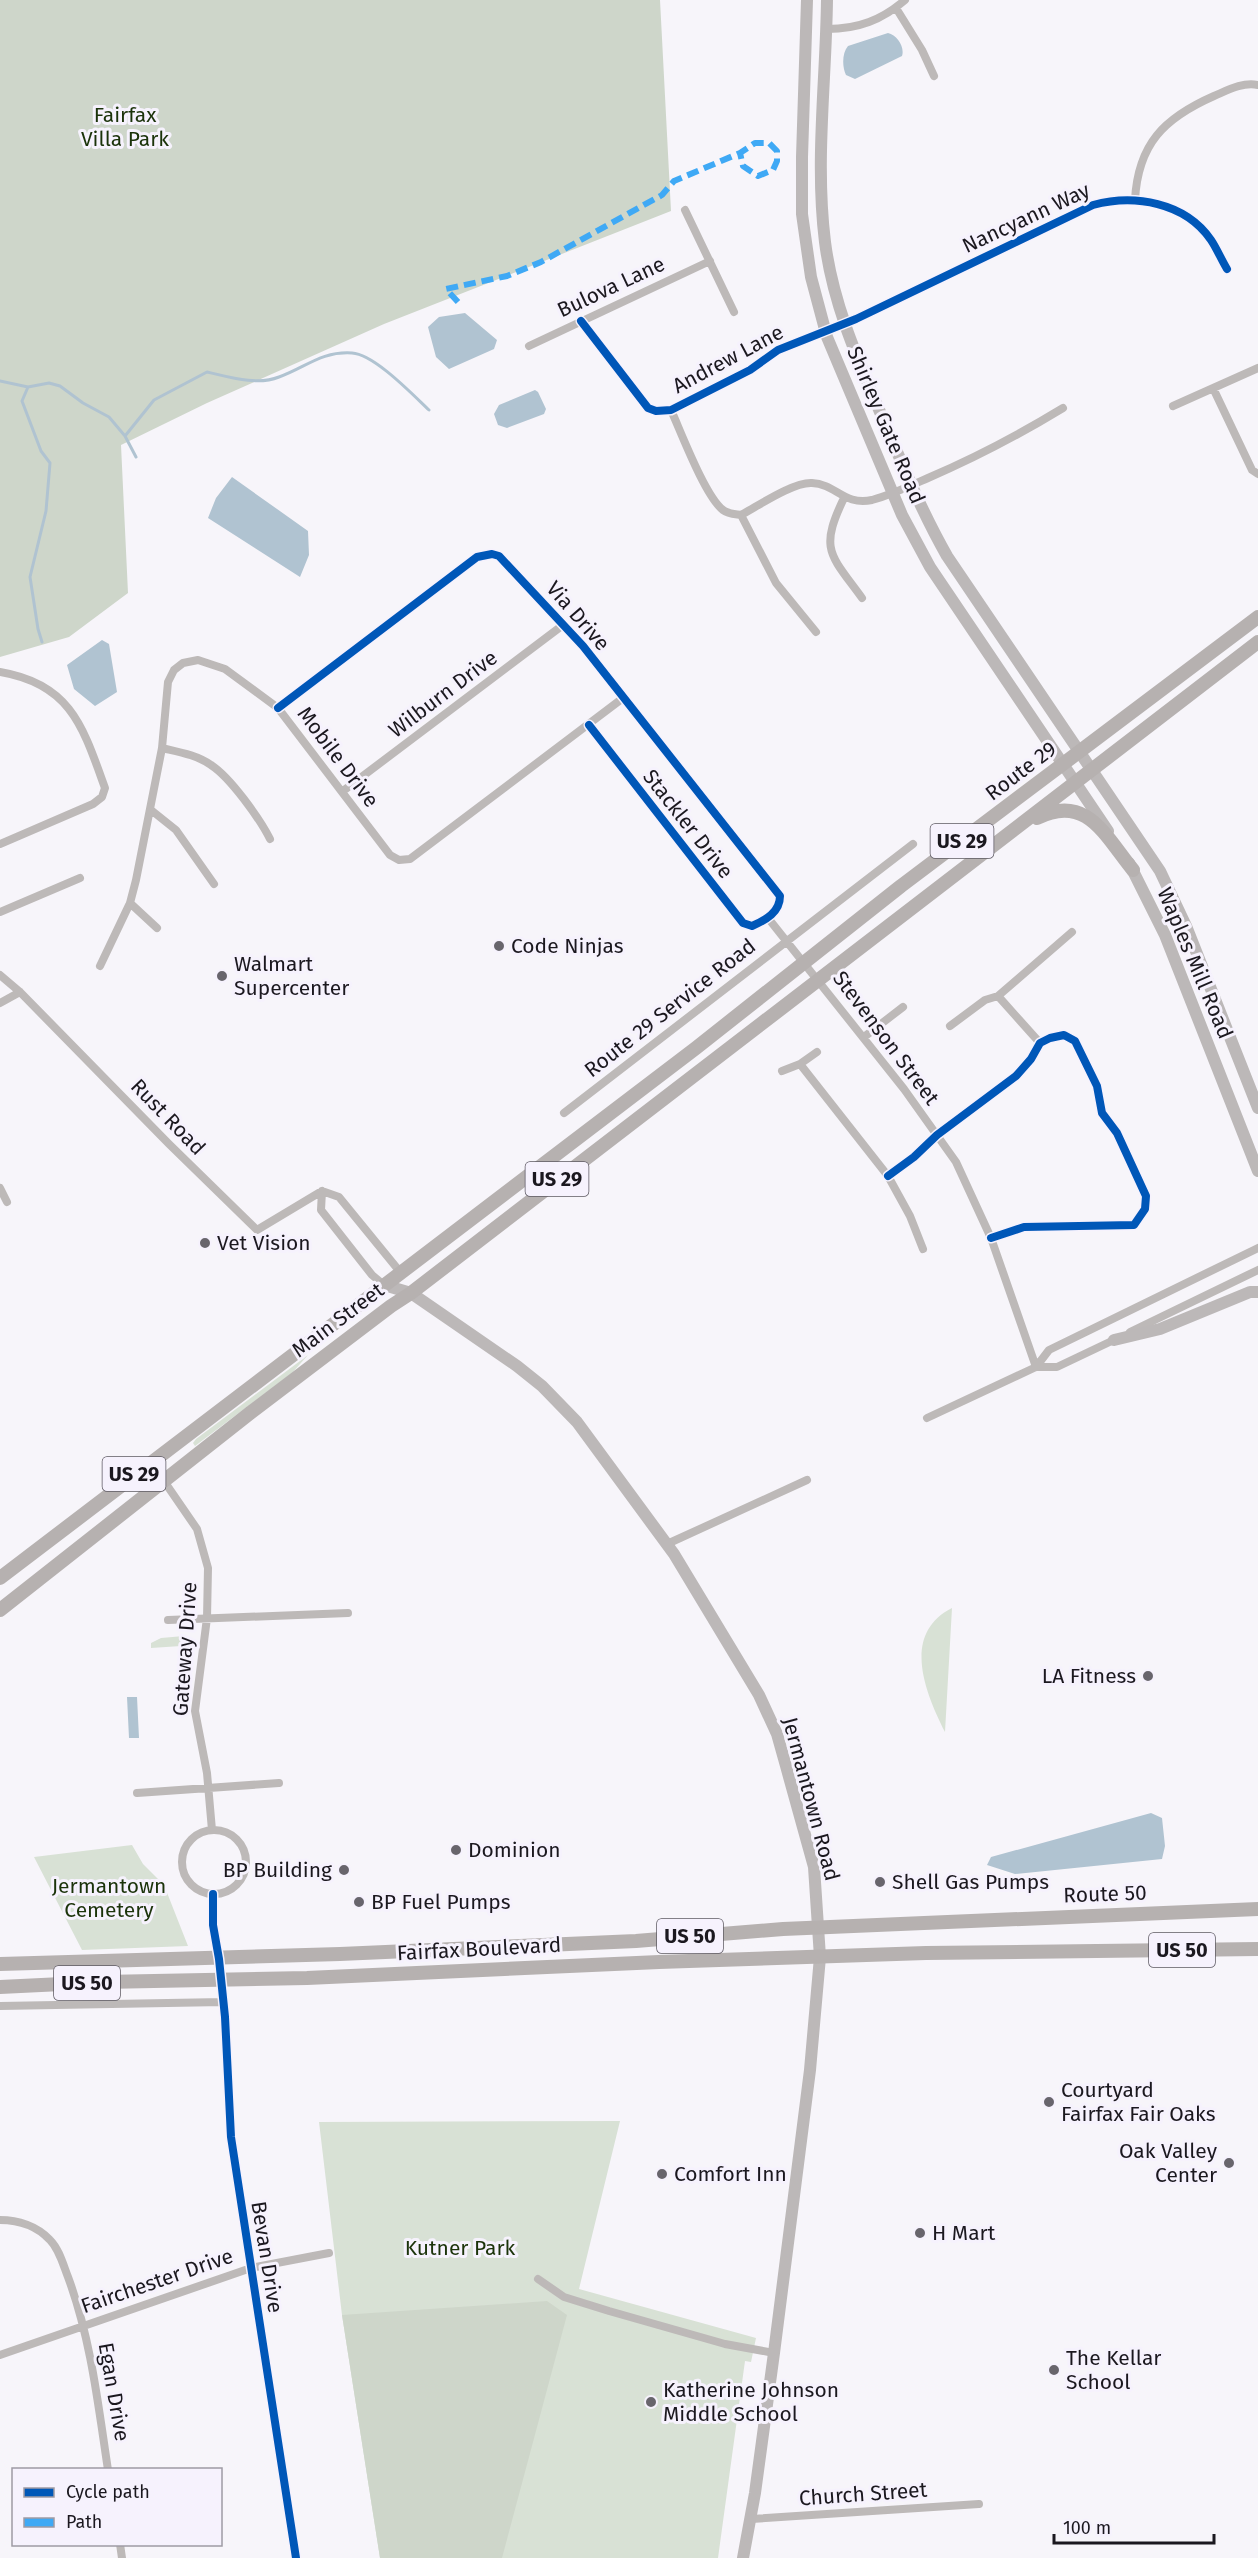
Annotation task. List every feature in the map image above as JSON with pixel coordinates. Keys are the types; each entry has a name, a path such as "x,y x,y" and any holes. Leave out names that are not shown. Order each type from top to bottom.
{"main road":[{"name":"Shirley Gate Road","path":"807,0 802,214 811,277 825,331 914,539 935,575 1075,782"},
{"name":"Shirley Gate Road","path":"827,0 822,213 831,273 844,324 932,530 963,582 1091,770"},
{"name":"Route 29","path":"696,1048 901,886 1258,617"},
{"name":"Route 29","path":"704,1067 1258,642"},
{"name":"Waples Mill Road","path":"1091,770 1146,849 1169,888 1258,1108"},
{"name":"Waples Mill Road","path":"1075,782 1133,870 1165,935 1258,1171"},
{"path":"997,842 1053,810 1073,809 1094,823 1133,870"},
{"name":"Main Street","path":"0,1578 696,1048"},
{"name":"Main Street","path":"0,1610 302,1373 411,1293 704,1067"},
{"name":"Jermantown Road","path":"401,1273 411,1293"},
{"name":"Jermantown Road","path":"384,1285 411,1293 517,1366 559,1403 588,1436 667,1544 759,1695 777,1734 814,1867 820,1957 810,2070 774,2353 751,2519 743,2558"},
{"path":"1114,1340 1160,1329 1250,1292 1258,1292"},
{"name":"Route 50","path":"954,1922 1258,1909"},
{"name":"Fairfax Boulevard","path":"0,1964 219,1959 954,1922"},
{"path":"659,1962 663,1938"},
{"path":"492,1970 496,1946"},
{"name":"Fairfax Boulevard","path":"0,1987 959,1952 1258,1949"}],"street":[{"path":"827,29 862,26 884,17 905,0"},
{"path":"896,8 922,50 934,76"},
{"path":"1135,200 1141,162 1157,134 1171,120 1195,104 1236,86 1258,85"},
{"name":"Nancyann Way","path":"825,331 1093,205 1113,200 1135,200 1166,207 1188,219 1211,240 1227,268"},
{"path":"686,210 734,312"},
{"name":"Bulova Lane","path":"529,346 710,261"},
{"name":"Andrew Lane","path":"581,321 648,408 656,411 671,410 750,370 778,350 825,331"},
{"path":"1173,406 1258,368"},
{"path":"1213,388 1252,470 1258,474"},
{"path":"816,632 776,583 741,514 798,486 811,483 831,489 844,498 863,501 893,493 981,456 1063,408"},
{"name":"Andrew Lane","path":"671,410 707,488 722,510 732,514 741,514"},
{"path":"844,498 829,536 831,551 862,598"},
{"name":"Via Drive","path":"278,708 484,554 492,554 503,560 563,625 780,896 777,907 768,918"},
{"name":"Wilburn Drive","path":"343,791 563,625"},
{"name":"Mobile Drive","path":"100,966 130,903 162,748 168,682 174,670 183,663 198,660 225,669 278,708 390,855 404,861 410,859 623,698"},
{"path":"0,672 30,678 46,686 63,702 81,727 105,788 102,797 93,804 0,844"},
{"name":"Stackler Drive","path":"589,724 743,922 752,926 768,918"},
{"path":"162,748 188,754 218,770 264,828 270,840"},
{"path":"151,810 176,830 214,884"},
{"name":"Route 29 Service Road","path":"564,1113 913,844"},
{"path":"0,912 80,878"},
{"path":"130,903 157,928"},
{"path":"768,918 804,962"},
{"path":"950,1026 985,1000 998,996 1072,932"},
{"name":"Stevenson Street","path":"804,962 864,1037 937,1135 969,1187 991,1238 1036,1367"},
{"name":"Rust Road","path":"0,975 20,992 256,1230 322,1191"},
{"path":"0,1003 20,992"},
{"path":"998,996 1040,1043"},
{"path":"864,1037 903,1007"},
{"path":"888,1176 937,1135 1016,1076 1031,1059 1040,1043 1064,1035 1075,1041 1097,1086 1102,1113 1117,1133 1146,1196 1145,1209 1134,1226 1024,1227 991,1238"},
{"path":"782,1071 800,1064 817,1052"},
{"path":"800,1064 888,1176 910,1216 923,1249"},
{"path":"0,1188 7,1203"},
{"path":"384,1285 372,1275 321,1210 322,1191 339,1197 401,1273"},
{"path":"1036,1367 1050,1350 1258,1248"},
{"path":"927,1418 1036,1367 1057,1367 1258,1270"},
{"path":"667,1544 807,1480"},
{"name":"Gateway Drive","path":"164,1481 197,1528 208,1568 207,1618 195,1711 209,1788 212,1830"},
{"path":"168,1620 348,1613"},
{"path":"137,1793 279,1783"},
{"path":"212,1830 232,1836 240,1843 246,1862 239,1881 223,1893 213,1894 202,1892 193,1886 186,1878 183,1868 186,1847 193,1838 212,1830"},
{"path":"213,1894 213,1925 219,1959"},
{"name":"Bevan Drive","path":"219,1959 231,2137 296,2558"},
{"path":"103,1982 104,2004"},
{"path":"0,2006 223,2002"},
{"name":"Egan Drive","path":"0,2220 31,2226 54,2245 81,2312 108,2468"},
{"name":"Fairchester Drive","path":"0,2355 251,2268 329,2253"},
{"path":"538,2278 564,2297 609,2312 725,2344 774,2353"},
{"name":"Church Street","path":"751,2519 978,2504"}],"green space":[{"name":"Fairfax Villa Park","path":"0,0 660,0 671,211 384,324 207,403 121,445 128,593 69,637 0,657"},
{"path":"308,1355 292,1373 195,1446 193,1443 196,1439"},
{"path":"952,1608 945,1732 925,1682 922,1648 927,1633 936,1619"},
{"path":"184,1636 181,1646 151,1648 151,1643 161,1638"},
{"name":"Jermantown Cemetery","path":"132,1845 143,1864 164,1885 188,1946 82,1950 34,1857"},
{"name":"Kutner Park","path":"620,2121 579,2289 756,2338 751,2362 745,2361 718,2558 380,2558 342,2315 319,2122"},
{"path":"547,2301 567,2315 502,2558 380,2558 342,2315"}],"water":[{"path":"888,33 900,42 902,56 855,79 846,75 843,60 848,46"},
{"path":"465,313 497,340 494,349 449,369 436,357 428,327 439,317"},
{"path":"535,390 546,409 544,414 507,428 498,425 494,414 499,405"},
{"path":"232,477 308,531 309,555 300,577 208,518 216,498"},
{"path":"102,640 109,644 117,692 95,706 74,689 67,665"},
{"path":"127,1697 137,1697 139,1738 129,1738"},
{"path":"1151,1813 1162,1818 1165,1846 1162,1859 1015,1874 987,1865 991,1857"}],"waterway":[{"path":"0,381 28,387 49,383 60,386 83,403 109,417 125,436 154,400 207,372 243,380 270,380 322,357 352,353 361,355 382,368 429,410"},
{"path":"28,387 22,401 41,451 50,463 46,511 30,577 42,642"},
{"path":"125,436 136,457"}],"marked path":[{"path":"458,302 446,289 507,276 541,262 662,195 674,181 740,153 755,143 769,143 777,151 777,161 773,170 758,176 743,166 740,153"}],"cycle path":[{"path":"581,321 648,408 656,411 671,410 750,370 778,350 856,319 1093,205 1125,200 1158,204 1173,209 1200,227 1211,240 1227,269"},
{"path":"278,708 477,557 492,554 499,556 583,646 780,896 778,907 771,915 752,926 743,923 589,725"},
{"path":"888,1176 914,1157 937,1135 1016,1076 1031,1059 1040,1043 1064,1035 1075,1041 1097,1086 1102,1113 1117,1133 1146,1196 1145,1209 1134,1225 1024,1227 991,1238"},
{"path":"213,1894 213,1925 225,2017 231,2137 296,2558"}],"place":[{"name":"Code Ninjas","path":"499,946"},
{"name":"Walmart Supercenter","path":"222,976"},
{"name":"Vet Vision","path":"205,1243"},
{"name":"LA Fitness","path":"1148,1676"},
{"name":"Dominion","path":"456,1850"},
{"name":"BP Building","path":"344,1870"},
{"name":"Shell Gas Pumps","path":"880,1882"},
{"name":"BP Fuel Pumps","path":"359,1902"},
{"name":"Courtyard Fairfax Fair Oaks","path":"1049,2102"},
{"name":"Oak Valley Center","path":"1229,2163"},
{"name":"Comfort Inn","path":"662,2174"},
{"name":"H Mart","path":"920,2233"},
{"name":"The Kellar School","path":"1054,2370"},
{"name":"Katherine Johnson Middle School","path":"651,2402"}]}
